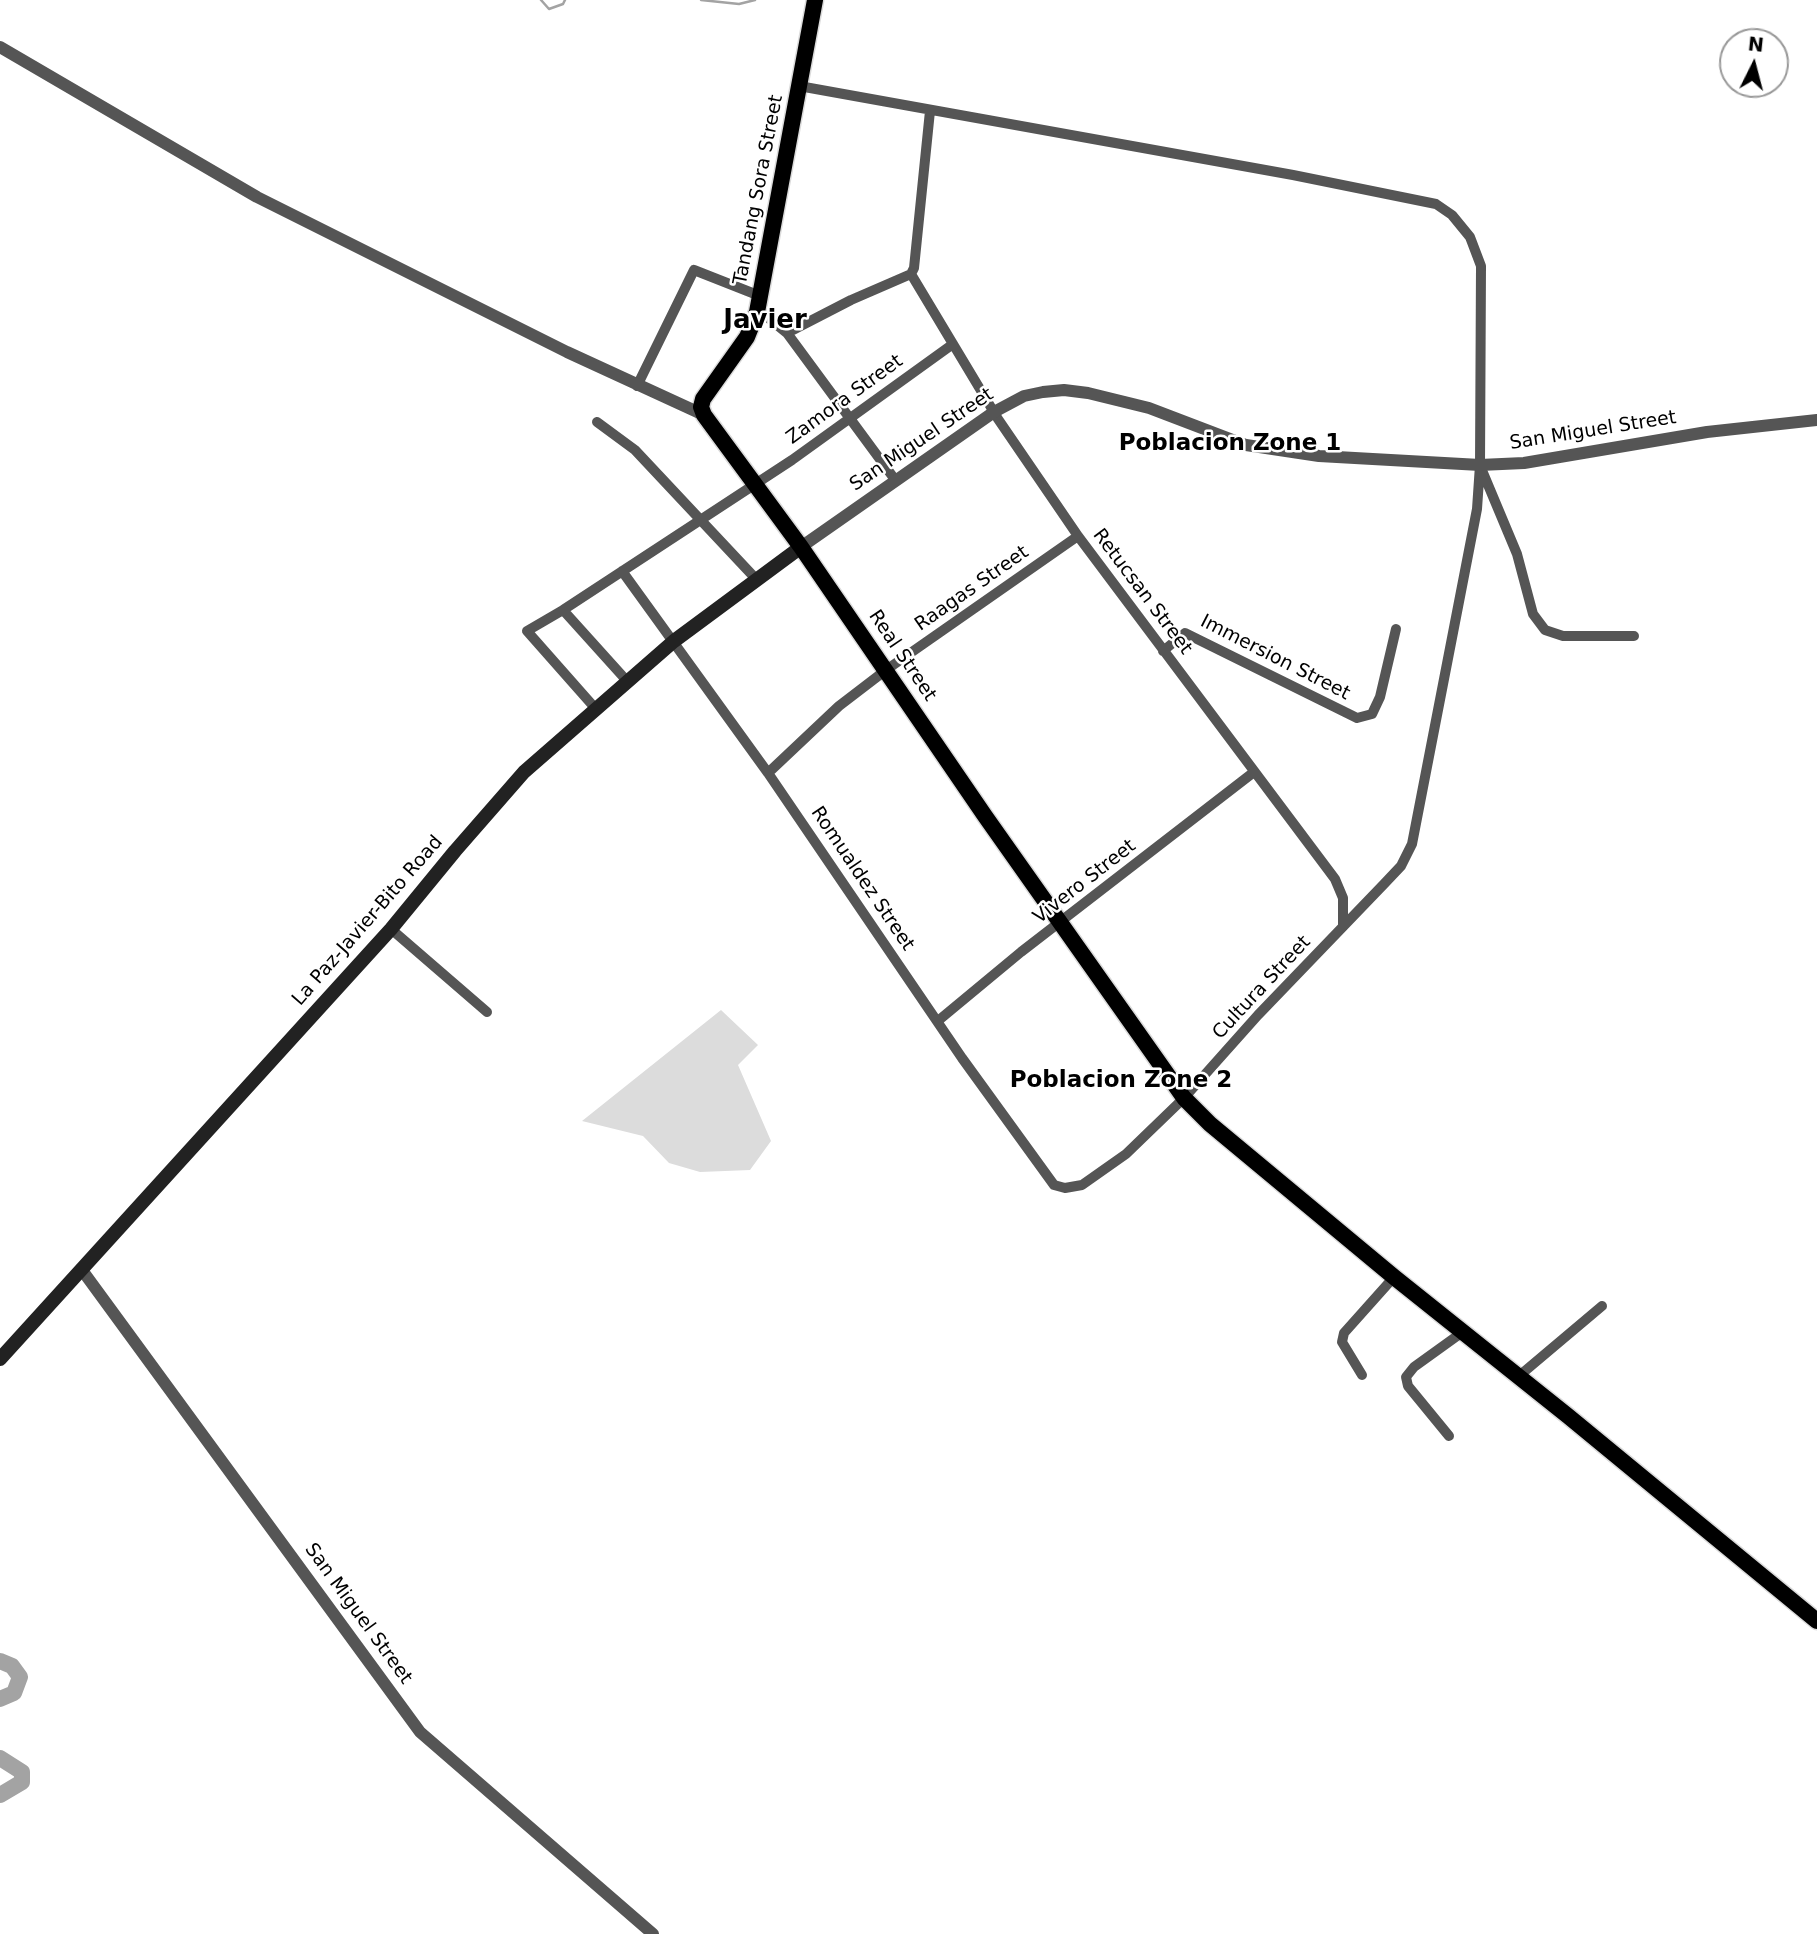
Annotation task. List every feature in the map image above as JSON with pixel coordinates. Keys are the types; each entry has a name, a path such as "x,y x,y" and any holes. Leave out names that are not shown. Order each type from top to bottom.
{"main road":[{"name":"Tandang Sora Street","path":"704,415 701,407 703,398 747,337 759,304 815,0"},
{"name":"Real Street","path":"704,415 802,547 1060,924 1184,1098 1210,1124 1394,1277 1465,1331 1817,1621"},
{"name":"La Paz-Javier-Bito Road","path":"0,1359 391,929 524,772 674,641 802,547"}],"street":[{"path":"0,47 257,197 638,386 704,415"},
{"name":"Cultura Street","path":"799,86 1293,175 1436,204 1452,215 1470,237 1481,266 1480,465 1477,509 1412,844 1401,866 1258,1015 1184,1098 1126,1154 1082,1185"},
{"path":"787,333 851,300 911,274 914,268 930,111"},
{"path":"638,386 694,270 759,304 766,316 787,333 895,481"},
{"name":"Retucsan Street","path":"911,274 994,412 1078,536 1335,879 1343,898 1343,926"},
{"name":"Zamora Street","path":"700,519 849,419 953,344"},
{"name":"San Miguel Street","path":"802,547 994,412 1024,396 1043,392 1064,390 1088,393 1169,414 1246,444 1319,456 1480,465 1524,463 1707,432 1817,419"},
{"path":"597,422 635,450 756,579"},
{"path":"1480,465 1517,554 1533,614 1545,630 1563,636 1634,636"},
{"path":"595,708 527,631 700,519"},
{"name":"Raagas Street","path":"768,773 839,706 886,670 1078,536"},
{"name":"Romualdez Street","path":"622,571 768,773 1046,1177 1054,1185 1065,1188 1082,1185"},
{"path":"563,610 627,681"},
{"name":"Immersion Street","path":"1163,651 1185,633 1357,718 1372,714 1380,697 1396,629"},
{"name":"Vivero Street","path":"939,1020 1021,952 1254,772"},
{"path":"391,929 487,1012"},
{"name":"San Miguel Street","path":"82,1270 420,1731 653,1934"},
{"path":"1362,1375 1342,1342 1344,1333 1394,1277"},
{"path":"1519,1376 1602,1306"},
{"path":"1449,1436 1408,1386 1406,1377 1414,1367 1465,1331"}],"shaded area":[{"path":"721,1010 758,1045 738,1065 771,1141 750,1170 700,1172 669,1163 643,1136 582,1121"}],"waterway":[{"path":"541,0 549,9 563,4 565,0"},
{"path":"701,0 739,4 755,0"},
{"path":"0,1661 12,1666 20,1677 14,1693 0,1699"},
{"path":"0,1758 22,1772 22,1782 0,1795"}],"district":[{"name":"Javier","path":"765,321"},
{"name":"Poblacion Zone 1","path":"1230,444"},
{"name":"Poblacion Zone 2","path":"1121,1081"}]}
